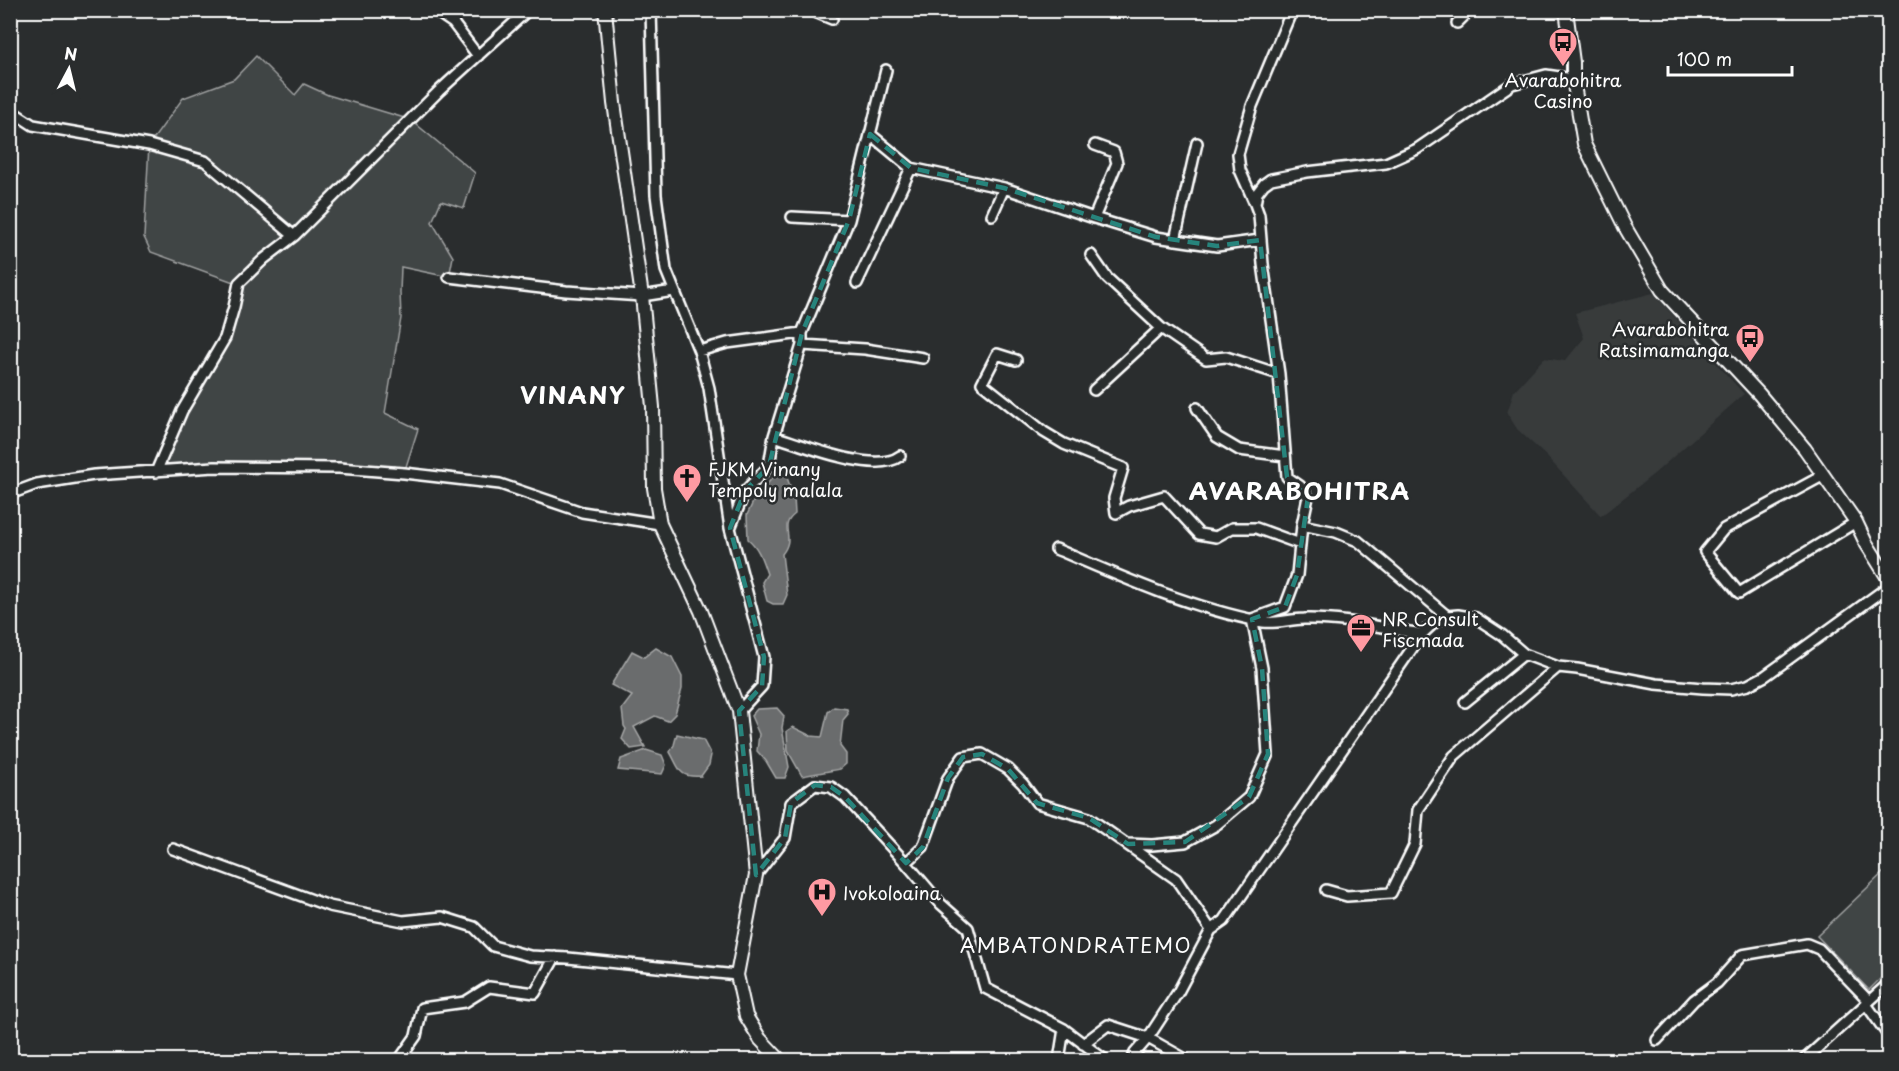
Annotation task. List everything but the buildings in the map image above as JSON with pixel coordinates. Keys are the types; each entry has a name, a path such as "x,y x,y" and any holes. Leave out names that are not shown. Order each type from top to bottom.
{"street":[{"path":"434,10 453,23 478,56"},
{"path":"156,472 182,411 225,338 239,283 264,259 294,236 439,91 528,10"},
{"path":"605,10 614,103 642,296 653,407 654,488 660,524 700,611 739,711 756,875 737,975 746,1016 760,1039 780,1060"},
{"path":"651,10 656,195 666,270 699,351 709,388 730,528 764,657 762,686 739,711"},
{"path":"810,10 832,19"},
{"path":"1252,619 1285,607 1297,575 1302,525 1308,497 1300,486 1287,477 1279,374 1260,240 1259,216 1256,204 1240,170 1239,154 1252,106 1292,10"},
{"path":"1457,23 1470,10"},
{"path":"1566,10 1584,144 1625,227 1662,290 1759,394 1805,449 1856,522 1888,578"},
{"path":"730,528 746,491 769,466 774,436 802,345 802,333 849,219 886,70"},
{"path":"1256,204 1257,193 1264,183 1272,179 1306,172 1386,163 1417,149 1512,84 1546,75 1574,79"},
{"path":"10,111 33,125 149,145 205,160 294,236"},
{"path":"870,134 911,168 1004,188 1156,237 1217,246 1260,240"},
{"path":"1175,240 1197,143"},
{"path":"1094,218 1117,163 1114,152 1095,145"},
{"path":"857,283 911,168"},
{"path":"992,215 1004,188"},
{"path":"792,217 849,219"},
{"path":"1091,255 1107,278 1161,328 1206,359 1226,357 1279,374"},
{"path":"449,277 566,291 642,296 674,291"},
{"path":"1094,390 1161,328"},
{"path":"699,351 727,343 802,333"},
{"path":"802,345 865,349 923,358"},
{"path":"1016,360 997,354 982,383 1044,432 1064,444 1123,468 1114,498 1116,513 1129,506 1164,496 1199,534 1216,537 1232,528 1256,528 1300,544"},
{"path":"1197,408 1216,438 1239,450 1285,456"},
{"path":"774,436 863,462 887,463 900,456"},
{"path":"10,494 37,483 94,475 214,467 339,468 404,472 500,484 582,512 660,524"},
{"path":"1824,475 1724,529 1705,552 1738,593 1856,522"},
{"path":"1302,525 1336,532 1358,542 1447,615"},
{"path":"1056,549 1123,578 1194,604 1252,619 1266,622 1303,618 1422,634"},
{"path":"1132,1060 1178,992 1211,930 1224,921 1422,634 1436,621 1447,615 1476,618 1502,635 1524,654 1558,667 1656,684 1731,689 1748,685 1765,676 1888,587"},
{"path":"1128,844 1152,845 1185,842 1216,825 1249,797 1268,754 1262,668 1252,619"},
{"path":"1465,702 1524,654"},
{"path":"1326,890 1347,896 1391,893 1415,844 1418,810 1454,756 1558,667"},
{"path":"906,863 923,847 948,778 963,757 982,754 1008,769 1037,803 1089,818 1176,879 1211,930"},
{"path":"756,875 785,838 791,803 815,785 831,787 845,797 940,904 968,928 985,988 1064,1029 1105,1060"},
{"path":"173,849 329,906 403,921 442,917 474,927 493,946 530,956 737,975"},
{"path":"1657,1040 1694,1000 1717,983 1742,955 1807,944 1819,949 1868,1002 1888,1035"},
{"path":"399,1060 416,1035 422,1008 465,1002 489,987 535,993 555,957"},
{"path":"1804,1060 1888,984"},
{"path":"1083,1044 1108,1025 1148,1038 1187,1060"},
{"path":"1059,1060 1064,1029"}],"highlighted area":[{"path":"870,134 911,168 1004,188 1156,237 1217,246 1260,240 1287,477 1308,497 1297,575 1285,607 1252,619 1262,668 1268,754 1249,797 1185,842 1128,844 1089,818 1037,803 1008,769 982,754 963,757 948,778 923,847 906,863 845,797 831,787 815,785 791,803 785,838 756,875 739,711 762,686 764,657 730,528 745,491 769,466 802,333 849,220"}],"shaded area":[{"path":"256,56 295,95 304,84 328,95 411,120 475,173 464,208 441,201 432,222 453,257 449,277 401,267 401,318 385,413 418,429 404,473 338,468 156,472 225,338 239,284 151,252 144,237 149,145 183,98 234,79"},
{"path":"1653,293 1744,394 1655,473 1601,516 1547,457 1517,429 1507,413 1514,391 1544,358 1565,361 1584,338 1575,313"},
{"path":"785,472 794,497 795,514 787,523 788,542 782,554 787,595 783,604 773,604 767,601 762,582 767,574 762,559 748,539 747,515 755,498 775,475"},
{"path":"656,648 672,657 682,677 682,689 675,714 668,721 655,716 634,727 645,747 631,749 622,739 626,729 622,709 632,696 611,685 632,651 644,657"},
{"path":"834,707 847,709 848,714 843,720 840,746 846,754 846,764 840,769 802,776 788,751 787,731 793,727 811,736 822,737 828,712"},
{"path":"777,708 784,716 782,728 789,767 785,778 776,778 757,751 759,734 751,716 757,709"},
{"path":"677,734 703,740 711,755 709,765 701,776 684,774 678,768 670,752"},
{"path":"646,750 662,755 666,765 662,774 618,770 621,759"},
{"path":"1888,868 1888,971 1869,990 1817,936"}],"place":[{"name":"Avarabohitra Casino","path":"1563,68"},
{"name":"Avarabohitra Ratsimamanga","path":"1750,364"},
{"name":"FJKM Vinany Tempoly malala","path":"687,504"},
{"name":"NR Consult Fiscmada","path":"1361,654"},
{"name":"Ivokoloaina","path":"822,918"}],"district":[{"name":"VINANY","path":"573,394"},
{"name":"AVARABOHITRA","path":"1300,490"},
{"name":"AMBATONDRATEMO","path":"1076,945"}]}
